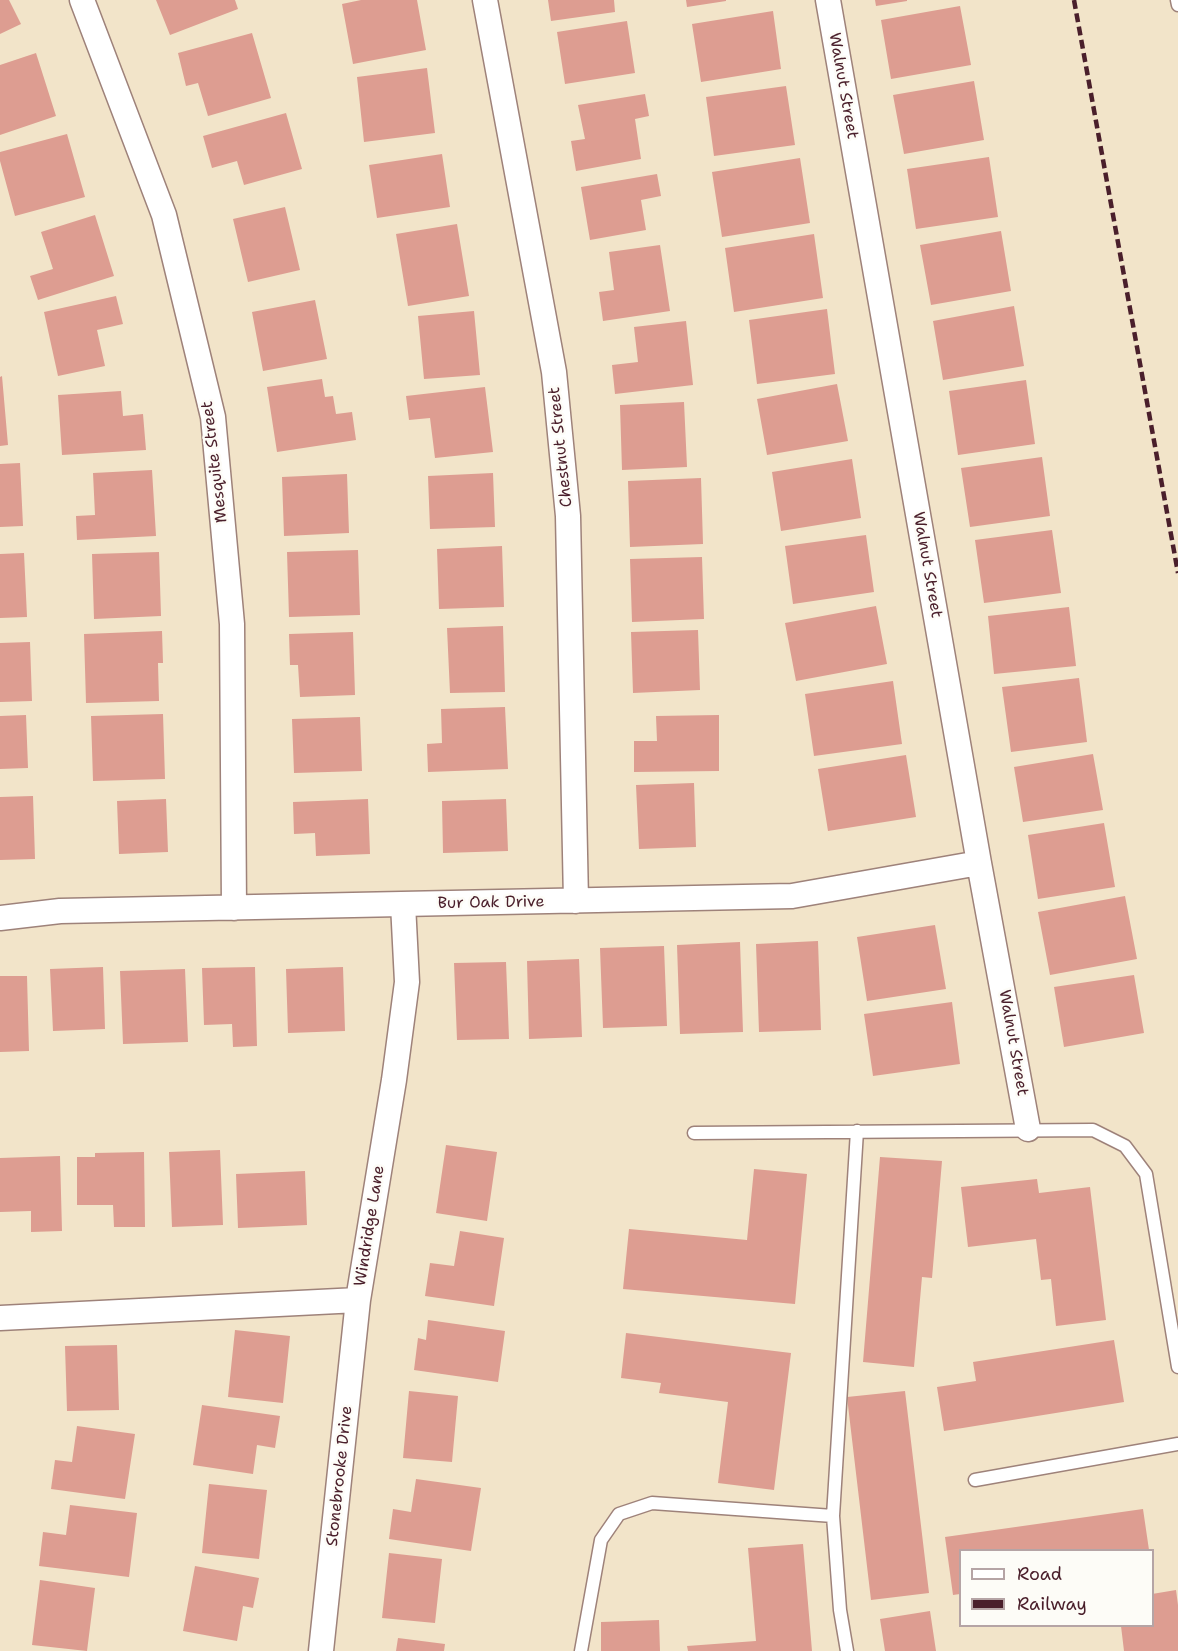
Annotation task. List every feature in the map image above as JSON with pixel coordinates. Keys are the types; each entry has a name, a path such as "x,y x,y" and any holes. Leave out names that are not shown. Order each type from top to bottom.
{"street":[{"name":"Mesquite Street","path":"82,0 164,215 213,417 232,624 234,908"},
{"name":"Chestnut Street","path":"485,0 554,372 568,516 576,901"},
{"name":"Walnut Street","path":"828,0 1028,1129"},
{"name":"Bur Oak Drive","path":"0,918 60,911 792,896 980,863"},
{"name":"Windridge Lane","path":"0,1318 358,1300 407,982 403,904"},
{"name":"Stonebrooke Drive","path":"321,1651 358,1300"}],"lane":[{"path":"1177,0 1178,5"},
{"path":"694,1133 1093,1130 1125,1146 1146,1174 1178,1367"},
{"path":"848,1651 840,1610 833,1516 856,1131"},
{"path":"975,1480 1178,1444"},
{"path":"581,1651 601,1540 619,1514 652,1503 833,1516"}],"building":[{"path":"0,0 9,0 21,24 0,34"},
{"path":"156,0 235,0 238,9 170,35"},
{"path":"361,0 417,0 426,50 353,64 342,4"},
{"path":"548,0 614,0 615,12 551,21"},
{"path":"686,0 726,0 726,1 687,7"},
{"path":"875,0 907,0 907,1 876,6"},
{"path":"960,6 971,65 891,79 881,20"},
{"path":"773,11 781,69 701,82 692,24"},
{"path":"627,21 635,73 565,84 557,32"},
{"path":"252,33 271,98 208,116 198,83 186,86 178,53"},
{"path":"36,53 56,116 0,135 0,65"},
{"path":"427,68 435,133 364,142 357,77"},
{"path":"974,81 984,140 904,154 893,95"},
{"path":"786,86 795,145 714,156 706,97"},
{"path":"645,94 649,116 635,119 641,159 576,171 571,141 585,139 578,105"},
{"path":"286,113 302,169 244,185 237,161 212,168 203,136"},
{"path":"67,134 85,197 15,216 0,161 0,152"},
{"path":"442,154 450,207 377,218 369,165"},
{"path":"989,157 998,217 916,229 907,169"},
{"path":"800,158 810,223 722,237 712,172"},
{"path":"657,174 661,196 641,200 646,230 590,240 581,187"},
{"path":"285,207 300,270 248,282 233,219"},
{"path":"95,215 114,276 38,300 30,276 53,269 41,232"},
{"path":"457,224 469,296 408,306 396,234"},
{"path":"1001,231 1011,291 931,305 920,245"},
{"path":"814,234 823,298 734,312 725,248"},
{"path":"660,245 670,311 603,321 599,292 614,290 609,252"},
{"path":"116,296 123,324 97,330 105,366 58,376 44,312"},
{"path":"315,300 327,359 263,371 252,312"},
{"path":"1014,306 1024,366 943,380 933,321"},
{"path":"827,309 835,374 757,384 749,320"},
{"path":"474,311 480,375 424,379 418,316"},
{"path":"686,321 693,385 615,394 612,365 638,362 634,327"},
{"path":"2,376 8,445 0,446 0,377"},
{"path":"322,379 325,397 333,396 336,414 352,412 356,440 277,452 267,387"},
{"path":"1026,380 1035,444 958,455 949,391"},
{"path":"837,384 848,441 767,455 757,399"},
{"path":"485,387 493,452 435,458 430,418 409,420 406,396"},
{"path":"121,391 123,416 143,414 146,450 62,455 58,395"},
{"path":"684,402 687,467 622,470 620,405"},
{"path":"1042,457 1050,516 970,527 961,468"},
{"path":"852,459 861,518 781,531 772,472"},
{"path":"20,463 23,526 0,527 0,464"},
{"path":"152,470 156,536 77,540 76,516 95,515 93,473"},
{"path":"493,473 495,527 430,529 428,476"},
{"path":"347,474 349,533 284,536 282,477"},
{"path":"701,478 703,544 630,547 628,481"},
{"path":"1052,530 1061,593 984,603 975,540"},
{"path":"866,535 874,592 793,604 785,546"},
{"path":"502,546 504,607 439,609 437,549"},
{"path":"358,550 360,615 289,617 287,552"},
{"path":"159,552 161,616 94,619 92,554"},
{"path":"24,553 27,617 0,618 0,554"},
{"path":"702,557 704,619 632,622 630,559"},
{"path":"876,606 887,664 796,681 785,623"},
{"path":"1069,607 1076,666 994,674 988,616"},
{"path":"503,626 505,692 450,693 447,628"},
{"path":"698,630 700,690 633,693 631,632"},
{"path":"162,631 163,663 158,663 159,701 86,703 84,634"},
{"path":"353,632 355,695 300,697 298,665 290,665 289,634"},
{"path":"30,642 32,701 0,702 0,643"},
{"path":"1079,678 1087,742 1011,752 1002,687"},
{"path":"893,681 902,744 814,756 805,694"},
{"path":"505,707 508,769 428,772 427,744 442,743 441,709"},
{"path":"163,714 165,779 93,781 91,716"},
{"path":"26,715 28,768 0,769 0,716"},
{"path":"719,715 719,771 634,772 634,741 657,741 656,716"},
{"path":"360,717 362,771 294,773 292,719"},
{"path":"1093,754 1103,810 1023,822 1014,767"},
{"path":"906,755 916,817 828,831 818,769"},
{"path":"694,783 696,847 639,849 636,785"},
{"path":"33,796 35,859 0,860 0,797"},
{"path":"166,799 168,852 119,854 117,801"},
{"path":"368,799 370,854 316,856 315,833 294,834 293,802"},
{"path":"506,799 508,851 443,853 442,801"},
{"path":"1104,823 1115,887 1038,899 1028,835"},
{"path":"1125,896 1137,959 1050,975 1038,912"},
{"path":"935,925 946,989 867,1001 857,937"},
{"path":"818,941 821,1030 759,1032 756,944"},
{"path":"740,942 743,1032 680,1034 677,945"},
{"path":"664,946 667,1026 603,1028 600,948"},
{"path":"579,959 582,1037 529,1039 527,961"},
{"path":"506,962 509,1039 457,1040 454,963"},
{"path":"103,967 105,1029 53,1031 50,969"},
{"path":"255,967 257,1046 233,1047 232,1024 204,1025 202,968"},
{"path":"343,967 345,1031 288,1033 286,969"},
{"path":"185,969 188,1042 123,1044 120,971"},
{"path":"1134,975 1144,1033 1064,1047 1054,987"},
{"path":"0,976 27,976 29,1051 0,1052"},
{"path":"952,1002 960,1064 873,1076 864,1014"},
{"path":"446,1145 497,1152 487,1221 436,1213"},
{"path":"220,1150 223,1225 172,1227 169,1152"},
{"path":"144,1152 145,1227 114,1227 113,1205 77,1205 77,1157 95,1157 95,1153"},
{"path":"60,1156 62,1231 31,1232 31,1211 0,1212 0,1158"},
{"path":"880,1157 942,1161 932,1278 922,1277 914,1367 863,1362"},
{"path":"754,1169 807,1174 795,1304 623,1289 629,1229 747,1240"},
{"path":"305,1171 307,1225 238,1228 236,1174"},
{"path":"1037,1179 1039,1193 1090,1187 1106,1320 1056,1326 1051,1279 1041,1280 1036,1239 968,1247 961,1187"},
{"path":"460,1231 504,1238 494,1306 425,1296 430,1263 454,1266"},
{"path":"428,1320 505,1331 498,1382 414,1370 418,1338 426,1340"},
{"path":"235,1330 290,1336 283,1403 228,1397"},
{"path":"626,1333 791,1353 774,1490 718,1483 728,1402 659,1393 661,1383 621,1378"},
{"path":"1114,1340 1124,1402 944,1431 937,1387 976,1381 973,1362"},
{"path":"117,1345 119,1410 67,1411 65,1346"},
{"path":"409,1391 458,1396 452,1462 403,1458"},
{"path":"905,1391 929,1593 871,1600 847,1397"},
{"path":"202,1405 280,1416 275,1448 257,1445 253,1474 193,1465"},
{"path":"77,1426 135,1434 125,1499 51,1489 55,1460 72,1462"},
{"path":"416,1479 481,1488 471,1551 389,1539 393,1509 411,1512"},
{"path":"209,1484 267,1490 259,1559 202,1553"},
{"path":"70,1505 137,1513 129,1577 39,1566 43,1532 66,1535"},
{"path":"1143,1509 1149,1549 959,1549 959,1594 953,1595 945,1537"},
{"path":"803,1544 812,1651 688,1651 687,1646 756,1641 748,1548"},
{"path":"389,1553 442,1559 435,1623 382,1618"},
{"path":"195,1566 259,1578 253,1608 243,1606 237,1641 183,1631"},
{"path":"40,1580 95,1588 87,1651 32,1645"},
{"path":"1176,1590 1178,1651 1124,1651 1121,1627 1154,1627 1154,1594"},
{"path":"930,1611 936,1651 885,1651 880,1619"},
{"path":"659,1620 660,1651 601,1651 601,1622"},
{"path":"398,1638 445,1644 444,1651 396,1651"}],"railway":[{"path":"1074,0 1178,573"}]}
